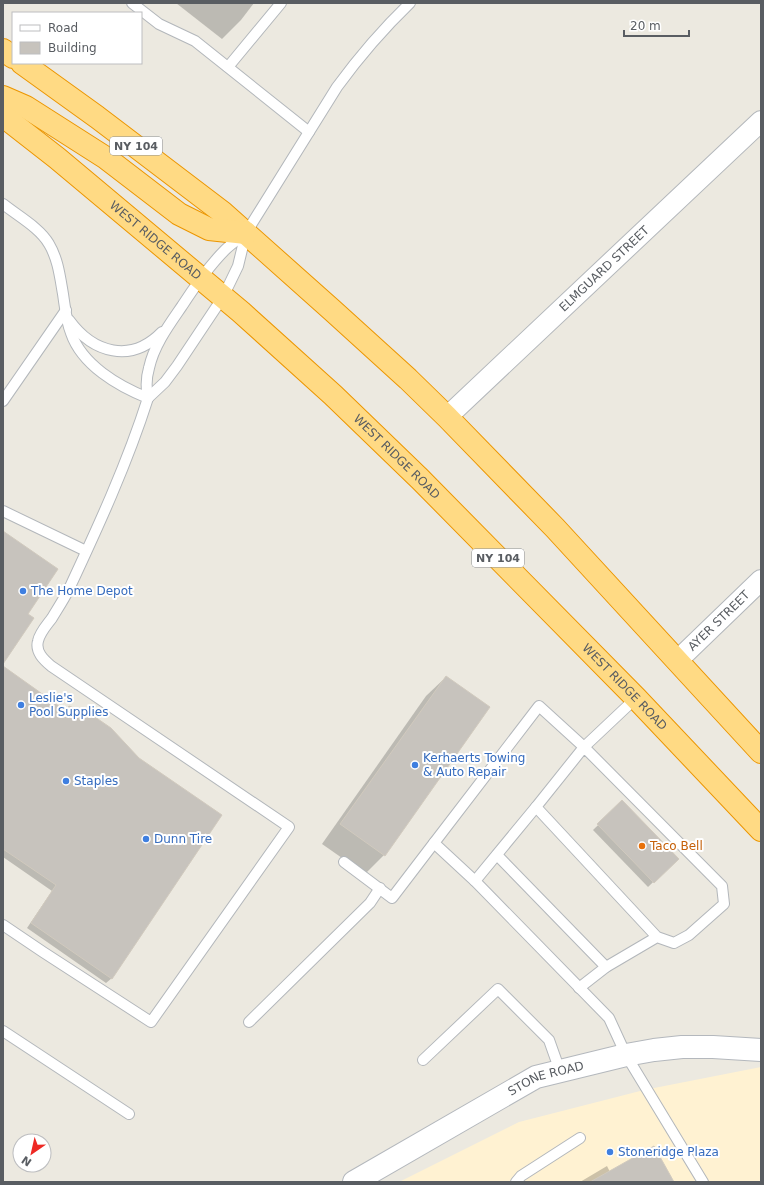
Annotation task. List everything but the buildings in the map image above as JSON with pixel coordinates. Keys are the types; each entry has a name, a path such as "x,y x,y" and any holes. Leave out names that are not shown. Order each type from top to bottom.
{"highway":[{"path":"3,50 12,56"},
{"name":"NY 104","path":"23,64 162,165 216,208 370,344 447,417 555,528 761,752"},
{"path":"3,96 26,107 106,158 179,214 209,229 246,233"},
{"name":"WEST RIDGE ROAD","path":"3,116 57,158 273,340 393,453 636,698 761,830"}],"street":[{"name":"ELMGUARD STREET","path":"447,417 761,122"},
{"name":"AYER STREET","path":"677,661 761,580"},
{"name":"STONE ROAD","path":"354,1182 536,1077 626,1055 654,1050 682,1047 713,1047 761,1050"}],"lane":[{"path":"132,3 158,24 194,41 309,132"},
{"path":"228,67 281,3"},
{"path":"3,925 151,1022 289,827 51,666 43,659 38,650 38,642 42,632 66,595 131,448 148,398 148,369 152,358 170,324 200,278 226,250 246,233 352,65 410,3"},
{"path":"3,204 40,232 54,253 58,265 66,314 73,338 83,356 112,379 148,398"},
{"path":"148,398 165,382 177,366 223,297 238,266 246,233"},
{"path":"66,314 74,327 90,342 111,351 132,350 142,347 160,334 170,324"},
{"path":"3,401 66,314"},
{"path":"3,511 86,551"},
{"path":"475,881 584,747 636,698"},
{"path":"344,862 392,898 539,706 584,747 722,886 724,904 689,935 674,943 657,937 536,807"},
{"path":"434,843 475,881 609,1018 626,1055 703,1182"},
{"path":"497,855 606,967"},
{"path":"249,1022 370,903 380,888"},
{"path":"578,988 606,967 657,937"},
{"path":"423,1060 498,988 549,1040 560,1071"},
{"path":"3,1031 129,1114"},
{"path":"516,1182 521,1176 580,1138"}],"shaded area":[{"name":"Stoneridge Plaza","path":"761,1067 761,1182 399,1182 519,1122 644,1090"}],"place":[{"name":"The Home Depot","path":"23,591"},
{"name":"Leslie's Pool Supplies","path":"21,705"},
{"name":"Kerhaerts Towing & Auto Repair","path":"415,765"},
{"name":"Staples","path":"66,781"},
{"name":"Dunn Tire","path":"146,839"},
{"name":"Taco Bell","path":"642,846"},
{"name":"Stoneridge Plaza","path":"610,1152"}]}
